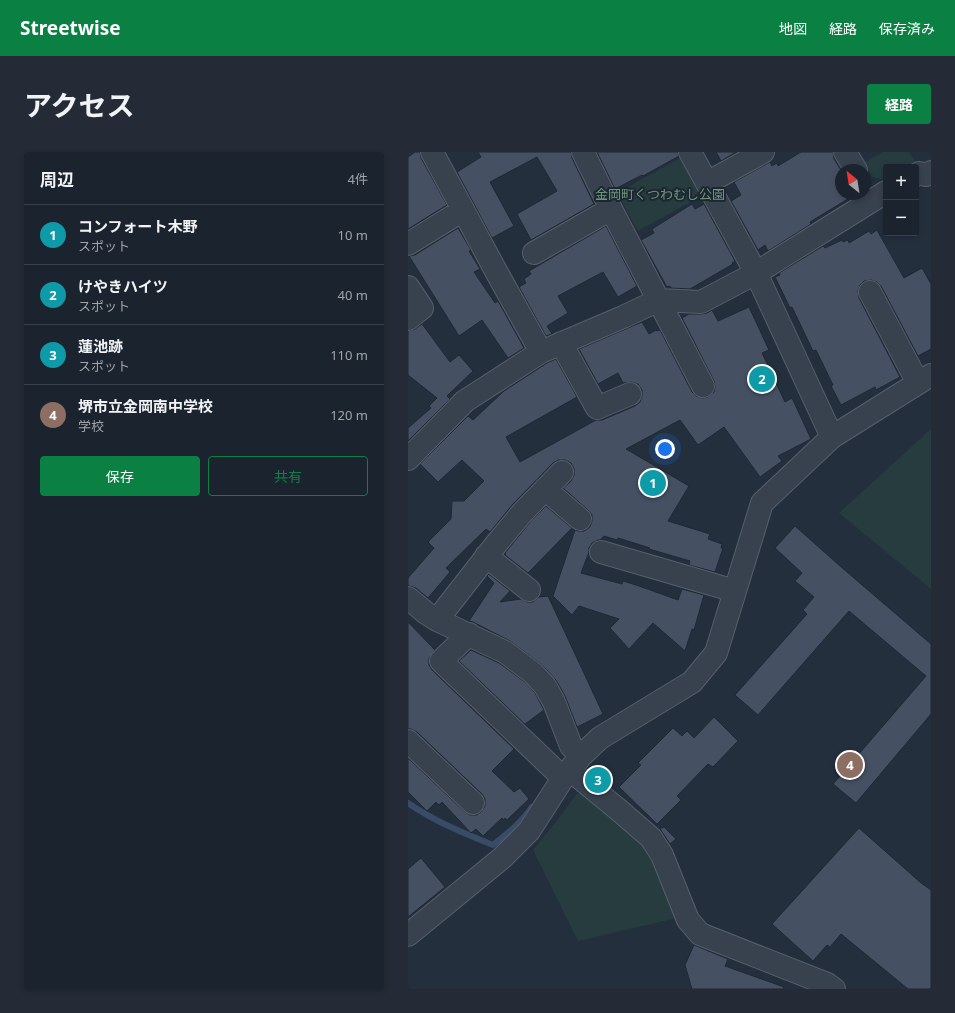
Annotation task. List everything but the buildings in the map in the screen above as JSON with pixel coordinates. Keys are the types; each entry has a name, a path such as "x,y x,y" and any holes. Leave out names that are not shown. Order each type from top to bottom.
{"street":[{"path":"432,152 541,352"},
{"path":"583,152 703,386"},
{"path":"690,152 756,273 832,438"},
{"path":"707,183 763,152"},
{"path":"844,152 852,164"},
{"path":"408,459 466,401 541,352 659,300 700,302 756,273 875,191"},
{"path":"534,253 611,209"},
{"path":"408,244 463,210"},
{"path":"408,287 415,314"},
{"path":"408,935 502,858 529,831 568,765 600,738 692,682 716,652 762,503 832,438 924,379 870,292"},
{"path":"561,343 598,408 630,394"},
{"path":"437,620 486,556 522,513 562,472"},
{"path":"545,489 580,519"},
{"path":"601,552 735,591"},
{"path":"486,556 529,590"},
{"path":"408,598 437,620 506,652 533,673 545,686 554,702 568,765"},
{"path":"468,634 441,661 568,765 651,838 662,855 688,920 700,934 827,984 834,989"},
{"path":"408,741 473,803"}],"green space":[{"path":"883,152 909,152 916,162 912,164 883,164 883,178 881,179 872,177 871,164 864,163"},
{"name":"金岡町くつわむし公園","path":"682,157 703,195 638,231 617,193"},
{"path":"931,429 931,589 839,513"},
{"path":"584,789 648,842 681,917 578,941 533,850 576,795"}],"waterway":[{"path":"408,803 438,821 493,845 519,823 532,807"}],"place":[{"name":"けやきハイツ","path":"762,379"},
{"name":"コンフォート木野","path":"653,483"},
{"name":"堺市立金岡南中学校","path":"850,765"},
{"name":"蓮池跡","path":"598,780"}]}
